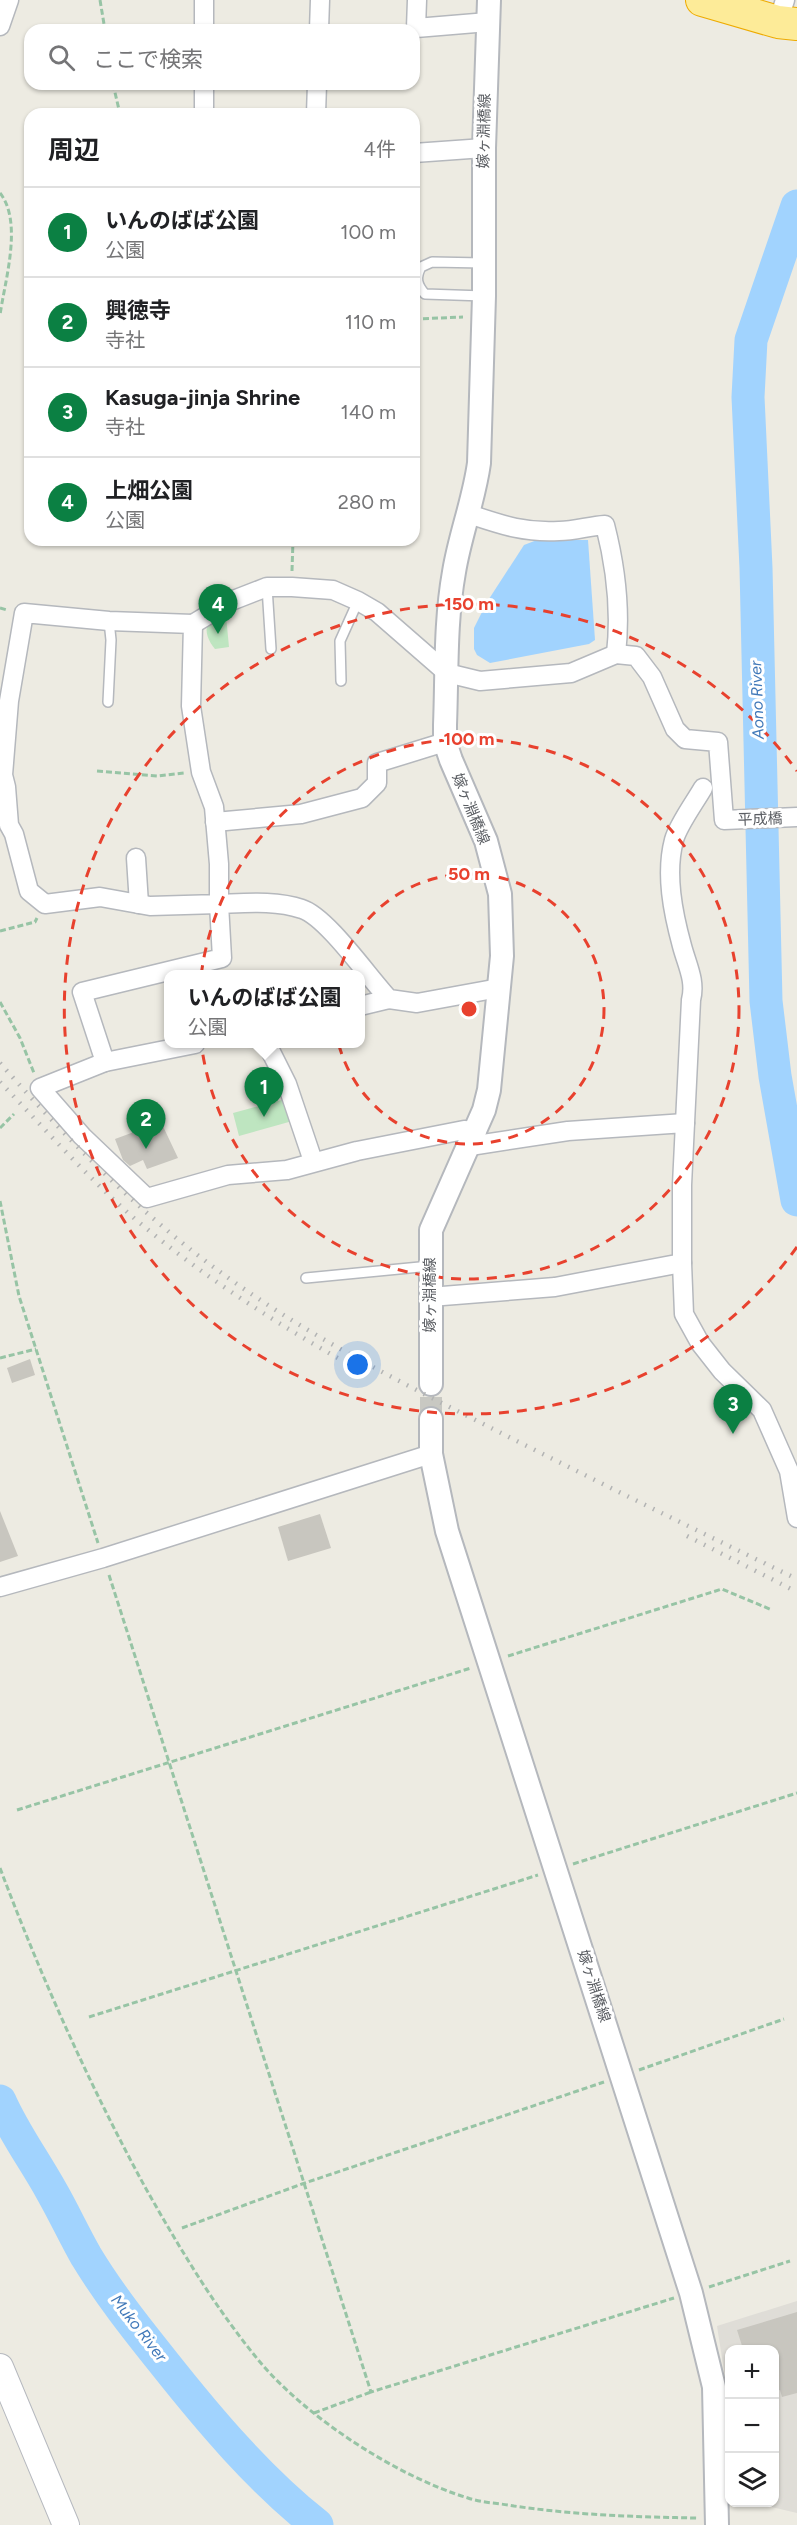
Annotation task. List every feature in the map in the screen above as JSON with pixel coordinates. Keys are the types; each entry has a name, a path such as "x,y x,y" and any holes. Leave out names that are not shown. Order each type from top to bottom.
{"highway":[{"path":"702,0 786,15"}],"main road":[{"path":"0,2367 66,2525"}],"street":[{"path":"0,26 9,0"},
{"path":"204,0 204,24"},
{"path":"319,24 320,0"},
{"path":"416,24 417,0"},
{"name":"嫁ヶ淵橋線","path":"431,1384 432,1230 473,1138 489,1090 502,956 500,894 486,841 445,742 449,608 454,570 469,514 479,463 484,306 484,148 489,0"},
{"path":"420,28 488,22"},
{"path":"204,90 204,108"},
{"path":"316,108 317,90"},
{"path":"420,153 484,148"},
{"path":"364,970 323,923 304,909 260,902 150,906 100,897 45,904 29,891 14,834 4,827 5,695 24,613 109,621 193,624 231,601 267,587 291,586 333,590 358,601 377,612 447,673 480,681 571,673 616,654 618,601 614,564 605,525 561,531 515,530 469,514"},
{"path":"173,970 222,958 214,807 201,771 190,706 193,624"},
{"name":"平成橋","path":"616,654 636,656 652,677 675,729 685,739 718,742 724,820 797,817"},
{"path":"215,822 301,814 362,798 377,783 377,763 445,742"},
{"path":"703,788 674,839 671,875 672,902 677,929 694,989 691,1000 682,1185 684,1314 700,1343 722,1371 762,1410 789,1471 797,1518"},
{"path":"136,858 139,904"},
{"path":"365,971 389,999"},
{"path":"105,1062 82,992 164,972"},
{"path":"365,1005 389,999 417,1003 499,988"},
{"path":"175,1048 105,1062 40,1088 82,1136 147,1198 228,1175 287,1170 313,1161 464,1130 473,1138 685,1123"},
{"path":"269,1048 287,1084 313,1161"},
{"path":"430,1297 555,1287 682,1263"},
{"name":"嫁ヶ淵橋線","path":"431,1419 431,1454 447,1531 691,2293 714,2387 717,2522"},
{"path":"0,1587 103,1558 431,1454"}],"lane":[{"path":"420,270 432,262 483,263"},
{"path":"420,288 425,294 484,306"},
{"path":"267,587 271,649"},
{"path":"341,681 340,640 358,601"},
{"path":"108,702 111,640 109,621"},
{"path":"306,1278 430,1266"}],"path":[{"path":"100,0 104,24"},
{"path":"114,90 119,108"},
{"path":"0,193 8,203 12,234 0,315"},
{"path":"420,318 484,306"},
{"path":"291,586 293,546"},
{"path":"97,771 158,776 201,771"},
{"path":"0,931 35,922 45,904"},
{"path":"0,1002 20,1038 40,1088"},
{"path":"0,1128 14,1114"},
{"path":"0,1201 20,1296 36,1349 302,2184 371,2392"},
{"path":"0,1358 36,1349"},
{"path":"17,1810 722,1589 772,1610"},
{"path":"89,2017 797,1793"},
{"path":"0,1868 19,1919 104,2113 162,2217 210,2295 261,2363 314,2413 394,2468 469,2499 549,2511 717,2522"},
{"path":"182,2228 302,2184 784,2019"},
{"path":"314,2413 371,2392 790,2261"}],"shaded area":[{"path":"797,2301 797,2513 771,2507 779,2507 779,2345 725,2345 725,2377 717,2326"}],"green space":[{"path":"226,616 229,647 215,649 208,637 208,623"},
{"path":"289,1098 296,1120 239,1136 233,1113"}],"water":[{"path":"537,540 588,540 595,640 589,644 490,663 477,655 474,649 474,628 487,602 524,545"}],"building":[{"path":"161,1122 178,1158 147,1169 143,1160 130,1166 123,1160 115,1139"},
{"path":"30,1359 35,1375 12,1383 7,1368"},
{"path":"0,1511 18,1556 0,1562"},
{"path":"320,1514 331,1548 288,1561 278,1527"},
{"path":"797,2312 797,2393 782,2397 779,2390 779,2345 742,2345 737,2330"}],"waterway":[{"name":"Aono River","path":"797,206 751,340 748,397 756,568 766,1001 775,1076 797,1200"},
{"name":"Muko River","path":"0,2101 86,2256 123,2311 217,2428 255,2469 317,2525"}],"tunnel":[{"path":"431,1384 431,1419"}],"railway":[{"path":"0,1063 78,1148 134,1201 193,1251 257,1298 326,1341 398,1380 797,1579"},
{"path":"0,1082 100,1186 160,1240 239,1297 350,1365"},
{"path":"687,1536 797,1592"}],"place":[{"name":"上畑公園","path":"218,634"},
{"name":"いんのばば公園","path":"264,1117"},
{"name":"興徳寺","path":"146,1149"},
{"name":"Kasuga-jinja Shrine","path":"733,1434"}]}
